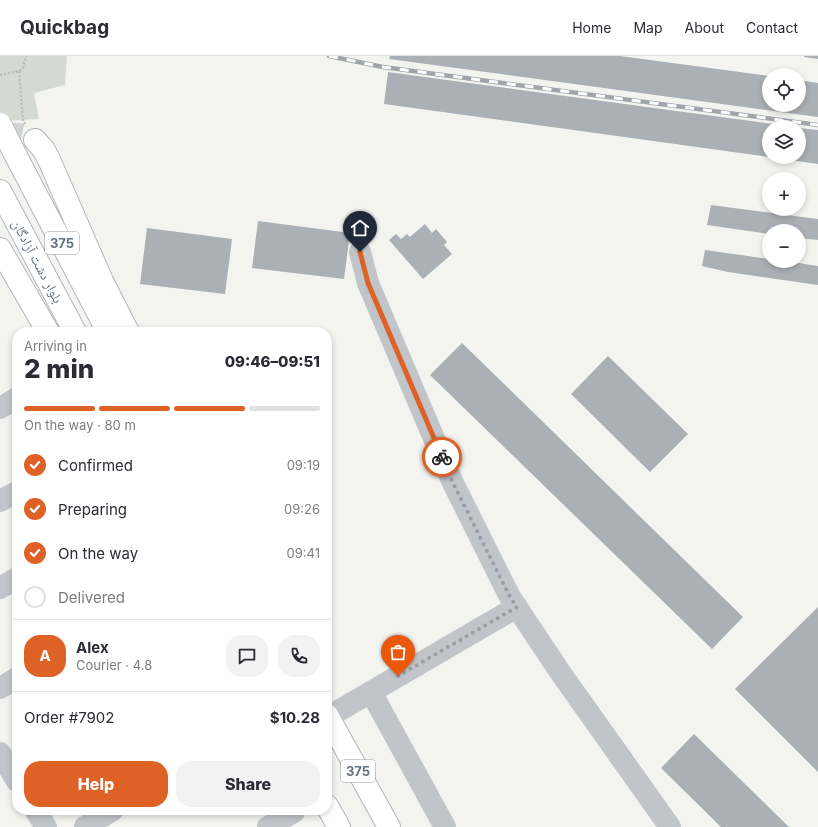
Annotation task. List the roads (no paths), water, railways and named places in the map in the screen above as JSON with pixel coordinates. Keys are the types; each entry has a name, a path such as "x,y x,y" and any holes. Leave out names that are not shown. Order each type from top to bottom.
{"main road":[{"name":"بلوار دشت آزادگان","path":"0,124 105,327"},
{"path":"35,140 44,150 50,162 102,281 125,327"},
{"name":"بلوار دشت آزادگان","path":"0,191 72,327"},
{"path":"0,249 45,327"},
{"name":"375","path":"332,724 388,827"},
{"path":"332,815 338,827"}],"street":[{"path":"360,252 368,283 452,481 510,597 560,672 670,827"},
{"path":"0,408 12,401"},
{"path":"0,501 12,495"},
{"path":"0,588 12,581"},
{"path":"332,712 371,692 517,607"},
{"path":"0,688 12,681"},
{"path":"371,692 445,827"},
{"path":"0,753 12,776"},
{"path":"38,815 46,827"},
{"path":"84,827 104,815"},
{"path":"268,827 289,815"}],"tunnel":[{"path":"0,134 18,134 35,140"}],"railway":[{"path":"329,56 383,67 818,125"}]}
